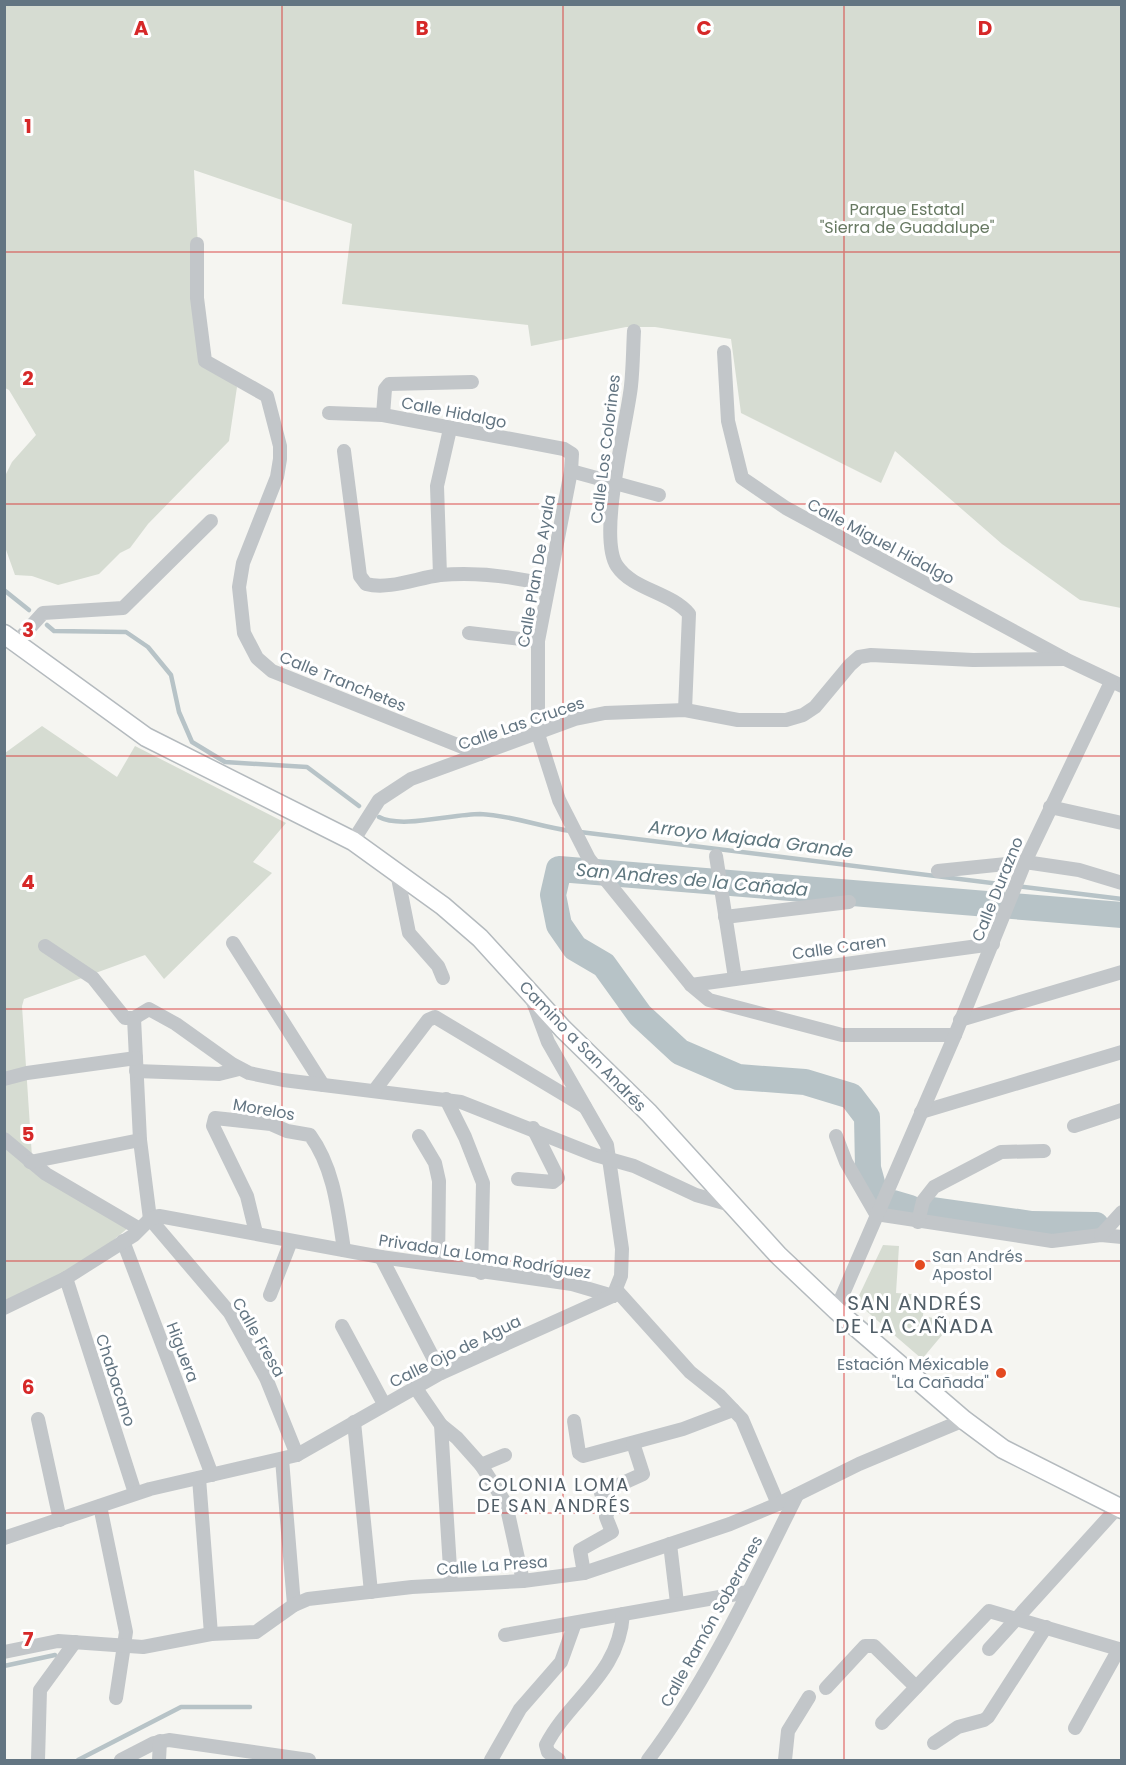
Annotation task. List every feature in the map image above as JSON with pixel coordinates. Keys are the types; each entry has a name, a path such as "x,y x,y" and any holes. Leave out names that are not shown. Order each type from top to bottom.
{"street":[{"name":"Calle Tranchetes","path":"197,244 197,298 205,361 267,396 280,446 277,477 248,548 239,587 244,633 251,649 272,671 480,754"},
{"name":"Calle Los Colorines","path":"634,331 631,387 615,482 610,546 618,568 644,586 683,607 689,614 685,710"},
{"name":"Calle Miguel Hidalgo","path":"724,352 728,421 742,478 786,508 1065,659 1116,684"},
{"path":"383,415 385,389 389,384 472,382"},
{"name":"Calle Hidalgo","path":"329,412 383,415 564,449 572,454"},
{"path":"440,575 437,486 450,429"},
{"path":"344,452 360,576 366,584 378,585 440,575 508,575 547,585"},
{"name":"Calle Plan De Ayala","path":"572,454 571,471 547,585 538,641 538,734 559,800 589,860 691,985 710,1000 842,1035 955,1035"},
{"path":"571,471 659,495"},
{"path":"10,639 43,613 123,608 211,521"},
{"path":"469,633 538,641"},
{"name":"Camino a San Andrés","path":"10,639 91,700 164,748 242,783 353,841 443,906 480,938 649,1113 778,1255 836,1310 964,1420 1003,1449 1120,1508"},
{"name":"Calle Las Cruces","path":"353,841 369,813 391,791 411,779 591,715 685,710 738,720 786,720 803,715 815,707 850,665 860,657 973,660 1065,659"},
{"name":"Calle Durazno","path":"836,1310 955,1035 1025,862 1050,807 1116,684"},
{"path":"1050,807 1122,823"},
{"path":"716,856 735,978"},
{"path":"938,871 1025,862 1079,870 1122,883"},
{"path":"397,873 409,933 438,966 443,978"},
{"path":"725,917 849,902"},
{"path":"233,943 323,1085"},
{"name":"Calle Caren","path":"691,985 993,944"},
{"path":"45,946 93,978 125,1017 134,1017 149,1009 239,1069 284,1080 446,1099 634,1166 696,1195 731,1205"},
{"path":"960,1020 1122,972"},
{"path":"529,991 548,1042 607,1145 622,1248 621,1275 613,1296"},
{"path":"4,1308 66,1278 134,1234 150,1219 140,1140 134,1017"},
{"path":"374,1091 433,1017 587,1108"},
{"path":"921,1112 1122,1052"},
{"path":"4,1079 27,1073 136,1065 219,1074 239,1069"},
{"path":"446,1099 465,1137 483,1183 480,1273"},
{"path":"1074,1126 1122,1110"},
{"name":"Morelos","path":"256,1233 247,1196 213,1126 215,1118 271,1124 287,1131 310,1135 318,1145 337,1196 344,1250"},
{"path":"518,1179 553,1182 558,1178 532,1128"},
{"path":"419,1136 435,1163 439,1181 438,1265"},
{"path":"836,1136 846,1162 876,1214 1052,1240 1101,1234 1122,1237"},
{"path":"4,1139 30,1162 101,1208 138,1228"},
{"path":"30,1162 140,1140"},
{"path":"918,1222 923,1201 934,1187 1001,1152 1044,1151"},
{"path":"1101,1234 1122,1212"},
{"name":"Privada La Loma Rodríguez","path":"150,1219 170,1217 381,1257 480,1273 572,1284 613,1296 619,1293 690,1372 742,1419 777,1504"},
{"name":"Calle Fresa","path":"150,1219 230,1312 266,1378 297,1455"},
{"name":"Higuera","path":"123,1240 205,1476 211,1634"},
{"path":"270,1295 291,1241"},
{"path":"381,1257 441,1373"},
{"name":"Chabacano","path":"66,1278 135,1493"},
{"name":"Calle Ojo de Agua","path":"4,1538 135,1493 297,1455 441,1373 613,1296"},
{"path":"342,1326 384,1404"},
{"path":"415,1387 441,1425 457,1438 481,1465 506,1504 524,1581"},
{"path":"574,1421 580,1456 683,1430 733,1410"},
{"path":"38,1419 60,1520"},
{"name":"Calle La Presa","path":"4,1652 49,1643 75,1642 143,1647 211,1634 256,1632 294,1605 308,1599 451,1584 524,1581 584,1573 777,1504 859,1464 964,1420"},
{"path":"354,1422 371,1592"},
{"path":"441,1425 451,1584"},
{"path":"584,1573 580,1550 612,1532 606,1517 608,1511 602,1493 643,1474 633,1443"},
{"path":"481,1465 506,1455"},
{"path":"282,1459 294,1605"},
{"name":"Calle Ramón Soberanes","path":"648,1761 663,1741 748,1592 797,1495"},
{"path":"100,1506 126,1632 126,1646 116,1698"},
{"path":"989,1649 1120,1508"},
{"path":"670,1544 677,1603"},
{"path":"505,1635 748,1592"},
{"path":"882,1723 988,1611 994,1611 1120,1649 1075,1728"},
{"path":"559,1761 548,1752 546,1745 598,1680 620,1635 623,1614"},
{"path":"491,1761 520,1709 561,1662 575,1623"},
{"path":"934,1743 958,1727 988,1717 1046,1627"},
{"path":"38,1761 40,1690 75,1642"},
{"path":"826,1688 869,1645 874,1646 916,1687"},
{"path":"785,1761 788,1731 809,1696"},
{"path":"159,1761 160,1741"},
{"path":"121,1761 160,1741 235,1754 309,1760"}],"green space":[{"name":"Parque Estatal \"Sierra de Guadalupe\"","path":"5,5 1121,5 1121,608 1080,600 1002,544 895,451 881,483 741,413 731,339 655,327 626,327 531,346 528,325 342,304 352,224 194,170 203,346 213,369 237,387 229,441 148,524 130,548 120,553 99,574 58,585 32,576 15,575 5,547 4,478 12,462 36,435 9,390 5,388"},
{"path":"42,726 117,777 135,746 286,823 253,862 272,873 164,979 145,955 24,999 22,1006 33,1172 128,1228 87,1262 5,1306 5,753"},
{"path":"883,1245 899,1246 896,1293 925,1295 923,1316 953,1322 922,1359 856,1302"}],"waterway":[{"name":"Arroyo Majada Grande","path":"4,590 29,610"},
{"name":"Arroyo Majada Grande","path":"47,625 54,631 126,632 148,647 171,675 179,712 192,742 225,762 307,767 359,806"},
{"name":"Arroyo Majada Grande","path":"379,817 400,822 480,814 571,831"},
{"name":"Arroyo Majada Grande","path":"580,832 1122,899"},
{"name":"San Andres de la Cañada","path":"874,1190 868,1168 867,1117 851,1096 805,1082 738,1077 680,1052 640,1015 604,965 575,948 559,925 553,895 559,869 1122,915"},
{"name":"San Andres de la Cañada","path":"893,1203 910,1208"},
{"name":"San Andres de la Cañada","path":"933,1210 1032,1224 1096,1225"},
{"path":"4,1666 55,1655"},
{"path":"78,1760 181,1707 250,1707"}],"place":[{"name":"San Andrés Apostol","path":"920,1265"},
{"name":"Estación Méxicable \"La Cañada\"","path":"1001,1373"}],"district":[{"name":"SAN ANDRÉS DE LA CAÑADA","path":"915,1314"},
{"name":"COLONIA LOMA DE SAN ANDRÉS","path":"554,1495"}]}
